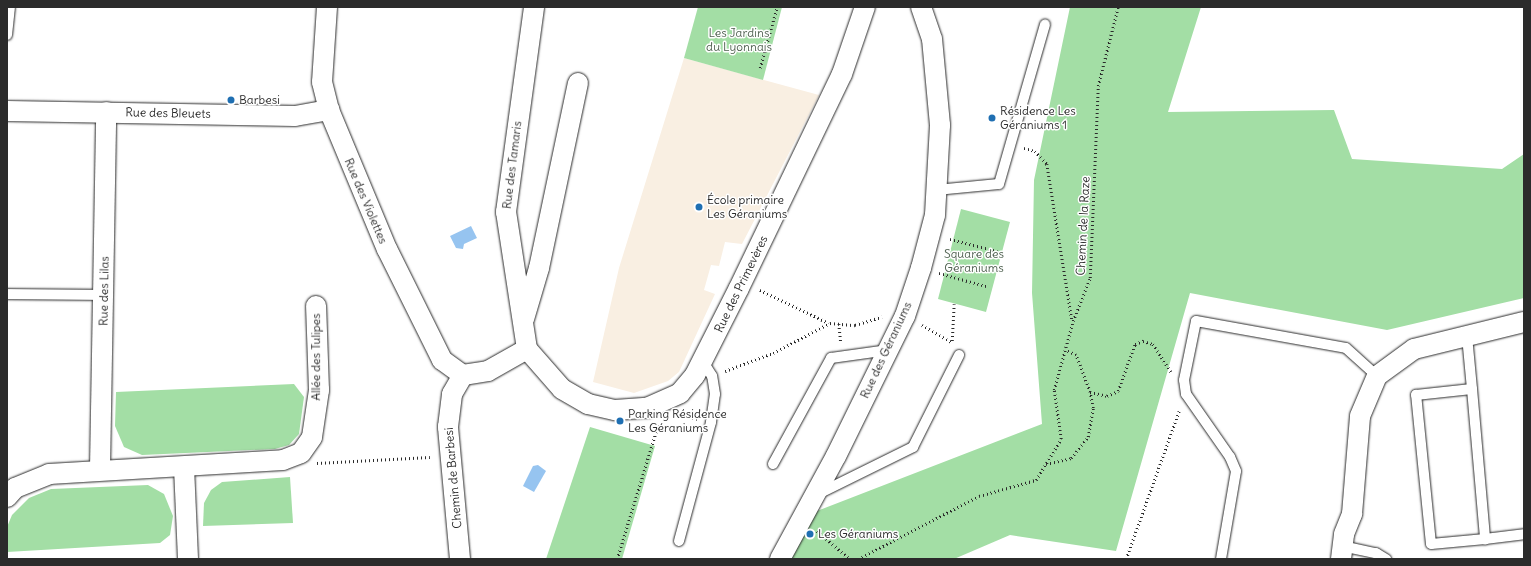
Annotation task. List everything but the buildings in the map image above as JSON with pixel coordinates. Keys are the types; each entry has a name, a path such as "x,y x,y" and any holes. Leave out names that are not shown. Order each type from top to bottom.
{"street":[{"name":"Rue des Violettes","path":"327,7 322,82 329,110 387,249 442,360 463,375"},
{"name":"Rue des Tamaris","path":"527,349 506,212 534,7"},
{"name":"Rue des Primevères","path":"527,349 562,389 588,404 615,410 672,408 680,393 707,368 739,288 842,74 865,7"},
{"name":"Rue des Géraniums","path":"780,559 905,316 921,268 935,215 940,125 932,39 921,7"},
{"path":"523,323 539,268 578,83"},
{"name":"Rue des Bleuets","path":"7,111 296,116 329,110"},
{"name":"Rue des Lilas","path":"100,469 106,112"},
{"name":"Allée des Tulipes","path":"184,467 283,460 301,453 312,437 319,390 316,306"},
{"path":"1342,552 1352,514 1360,416 1377,376 1414,349 1524,322"},
{"path":"463,375 488,371 527,349"},
{"name":"Chemin de Barbesi","path":"460,559 448,427 452,394 463,375"},
{"path":"7,497 15,488 49,474 100,469 184,467 188,559"}],"lane":[{"path":"7,35 10,7"},
{"path":"936,190 999,184 1045,25"},
{"path":"7,294 104,295"},
{"path":"1221,559 1236,471 1230,457 1186,394 1187,365 1196,321 1346,348 1377,376"},
{"path":"1467,336 1485,539"},
{"path":"773,464 831,358 888,350"},
{"path":"814,495 913,447 959,355"},
{"path":"678,541 712,422 715,394 707,368"},
{"path":"1472,389 1416,395 1431,544 1524,534"},
{"path":"1342,552 1376,553 1386,559"}],"path":[{"path":"760,68 777,7"},
{"name":"Chemin de la Raze","path":"858,559 979,496 1036,480 1061,439 1054,390 1072,321 1090,278 1098,86 1118,7"},
{"path":"1010,144 1035,151 1047,164 1072,321"},
{"path":"930,234 997,251"},
{"path":"921,268 986,286"},
{"path":"739,288 753,287 830,323 854,325 891,314 905,316 952,341"},
{"path":"949,346 952,341 954,304"},
{"path":"707,368 773,353 830,323"},
{"path":"1090,392 1107,396 1118,391 1136,344 1143,341 1153,344 1186,394 1126,559"},
{"path":"1046,464 1071,458 1088,437 1093,408 1090,392 1076,355 1064,350"},
{"path":"617,559 672,408 712,422"},
{"path":"313,464 416,458"},
{"path":"802,518 850,559"}],"shaded area":[{"name":"École primaire Les Géraniums","path":"684,58 819,95 742,244 725,242 719,266 711,265 704,290 715,294 679,372 668,381 634,393 593,382 619,268"}],"green space":[{"name":"Les Jardins du Lyonnais","path":"698,7 782,7 763,80 684,58"},
{"path":"1070,7 1201,7 1168,112 1334,110 1352,159 1502,169 1524,154 1524,298 1387,330 1190,293 1116,551 1010,535 954,559 791,559 817,511 1042,424 1032,293 1034,180"},
{"name":"Square des Géraniums","path":"961,209 1010,222 986,312 938,299"},
{"path":"294,384 304,397 299,434 289,445 275,449 142,455 124,447 115,426 116,392"},
{"path":"590,427 655,446 622,559 546,559"},
{"path":"290,477 293,523 203,526 204,503 211,490 222,482"},
{"path":"148,485 164,494 173,516 170,535 160,543 7,552 7,527 12,515 29,498 51,489"}],"water":[{"path":"471,226 477,238 464,244 463,249 456,248 450,236"},
{"path":"538,465 546,471 534,492 523,486 533,466"}],"place":[{"name":"Barbesi","path":"231,100"},
{"name":"Résidence Les Géraniums 1","path":"992,118"},
{"name":"École primaire Les Géraniums","path":"699,207"},
{"name":"Parking Résidence Les Géraniums","path":"620,421"},
{"name":"Les Géraniums","path":"810,534"}]}
